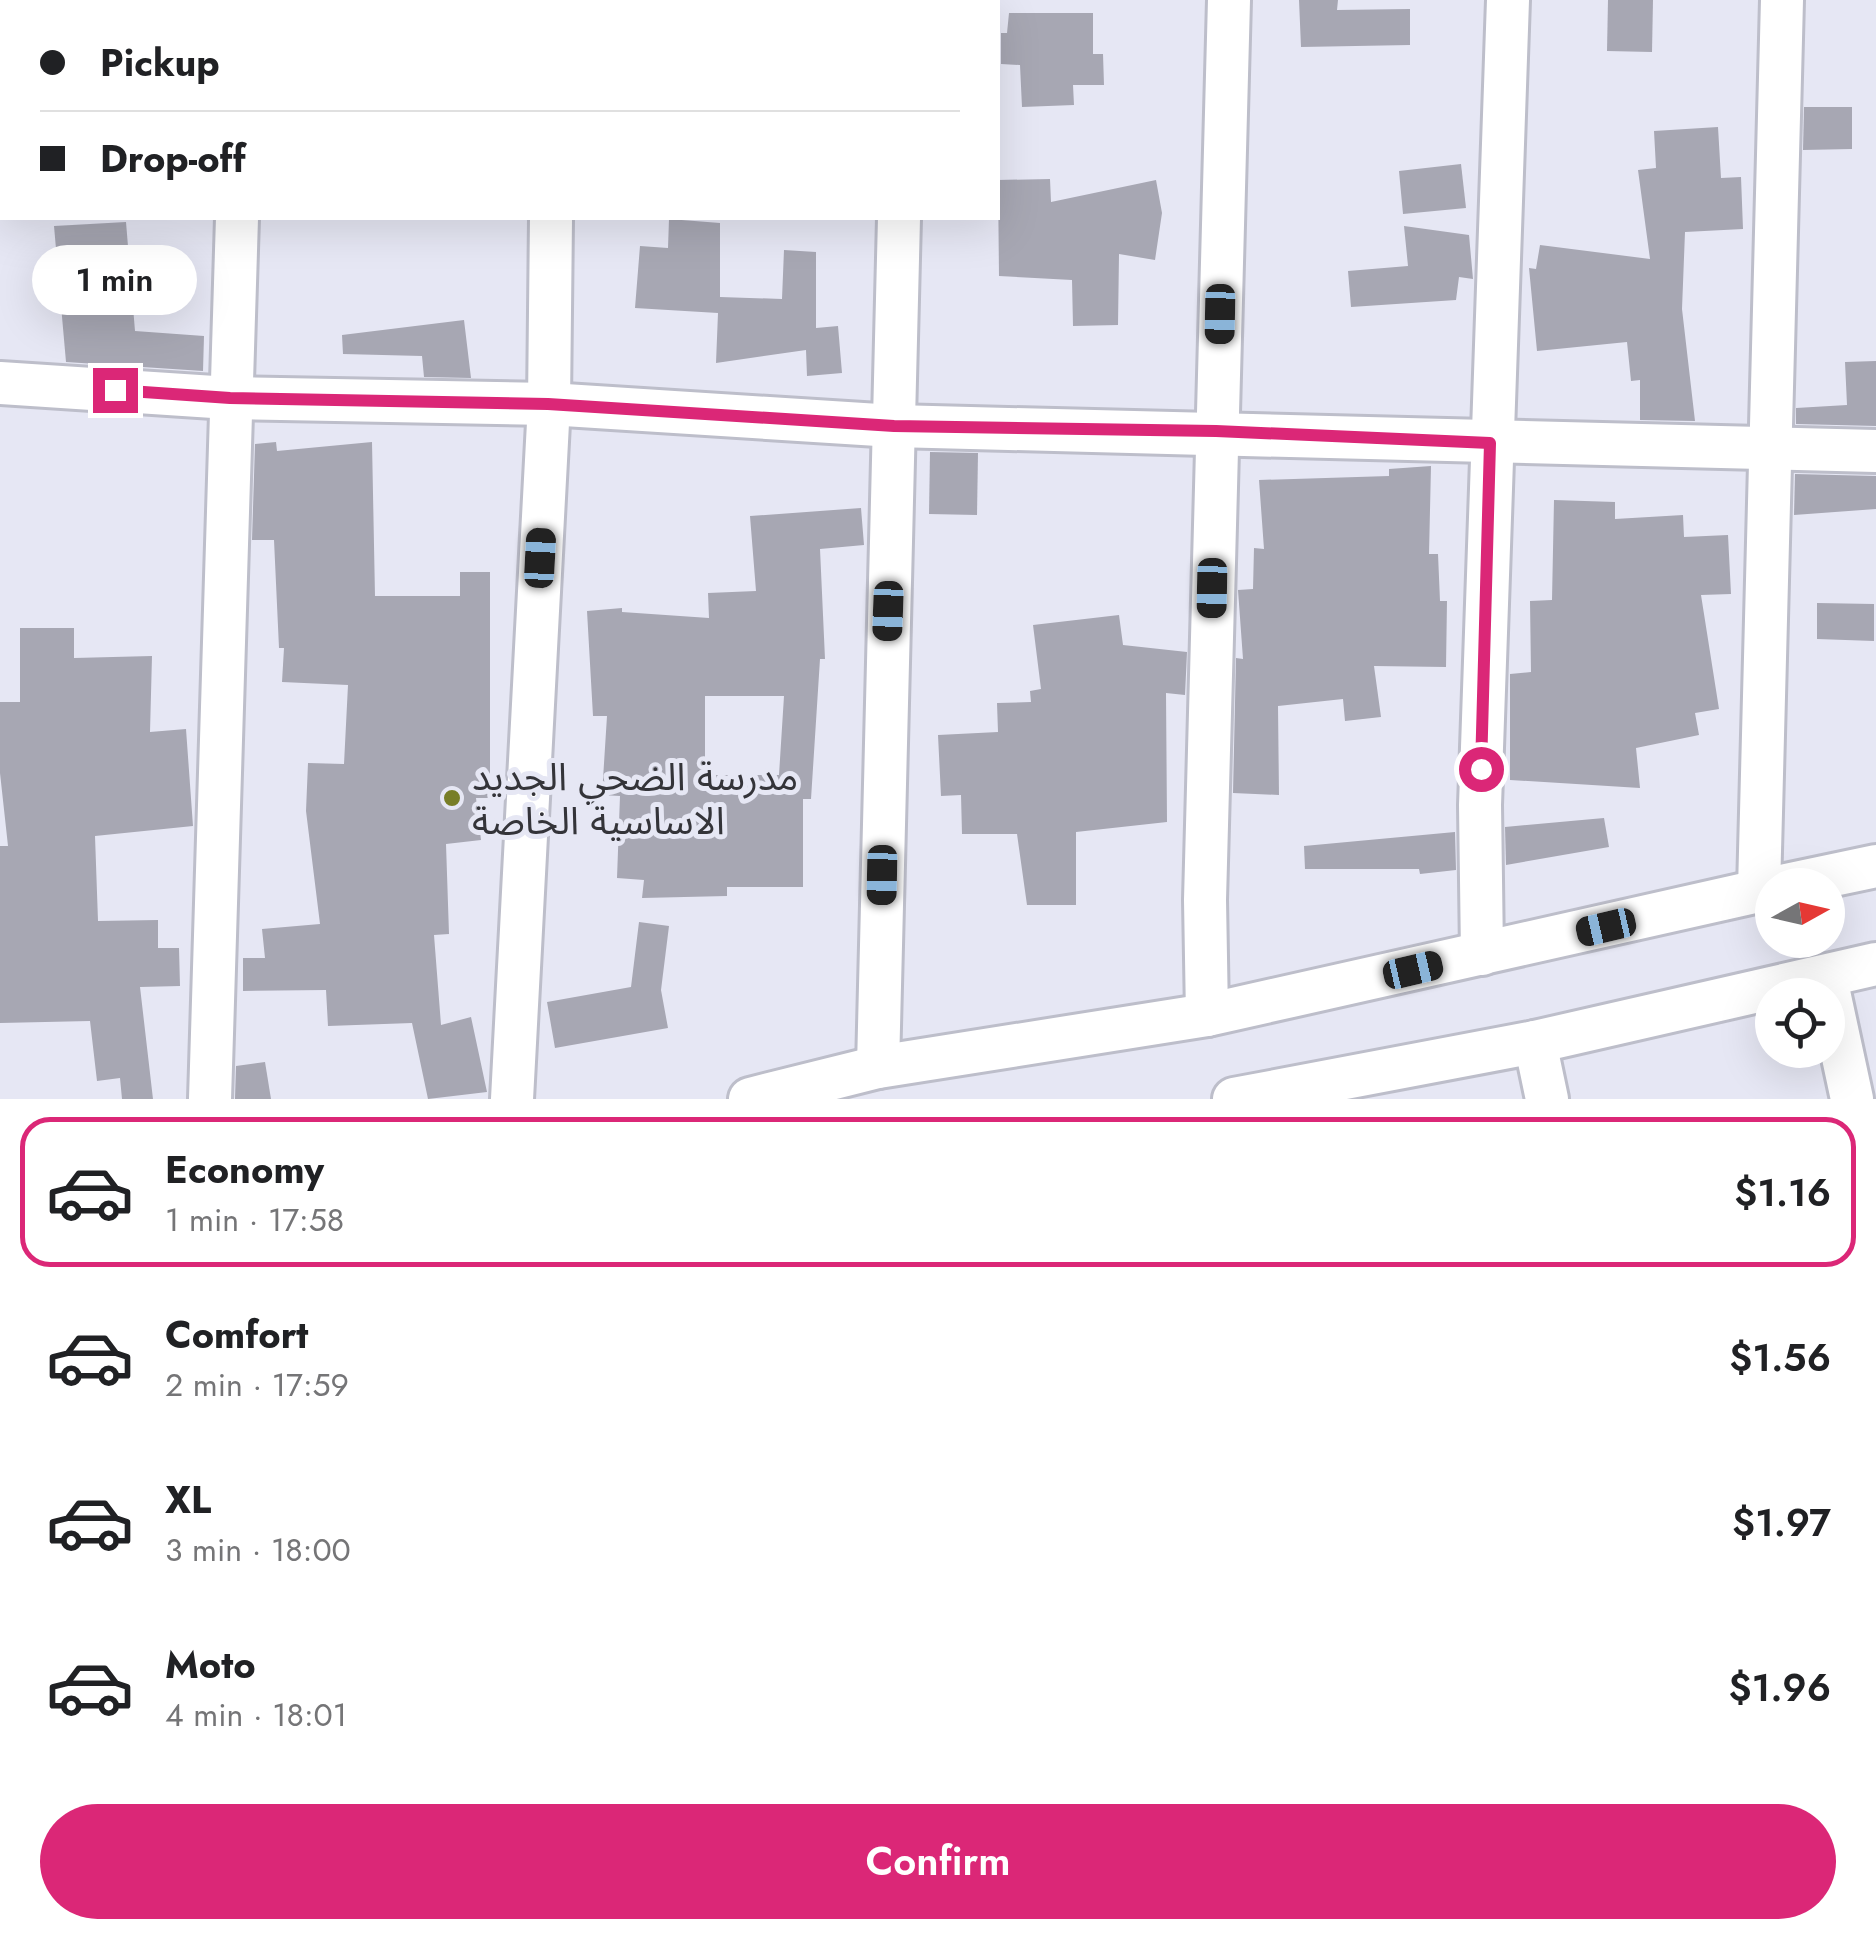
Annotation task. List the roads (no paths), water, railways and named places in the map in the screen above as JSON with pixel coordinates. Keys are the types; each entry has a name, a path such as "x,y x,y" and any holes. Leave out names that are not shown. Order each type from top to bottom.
{"street":[{"path":"1206,1015 1216,431 1229,0"},
{"path":"1482,954 1480,805 1508,0"},
{"path":"1773,868 1768,450 1782,0"},
{"path":"210,1099 237,220"},
{"path":"512,1099 548,404 552,220"},
{"path":"878,1067 899,220"},
{"path":"0,383 230,398 548,404 894,426 1216,431 1490,443 1876,452"},
{"path":"1845,873 1876,866"},
{"path":"750,1099 878,1067 1206,1015 1755,892"},
{"path":"1826,978 1876,964"},
{"path":"1234,1099 1536,1042 1755,994"},
{"path":"1536,1042 1547,1099"},
{"path":"1845,1066 1852,1099"}],"place":[{"name":"مدرسة الضحي الجديد الاساسية الخاصة","path":"452,798"}]}
